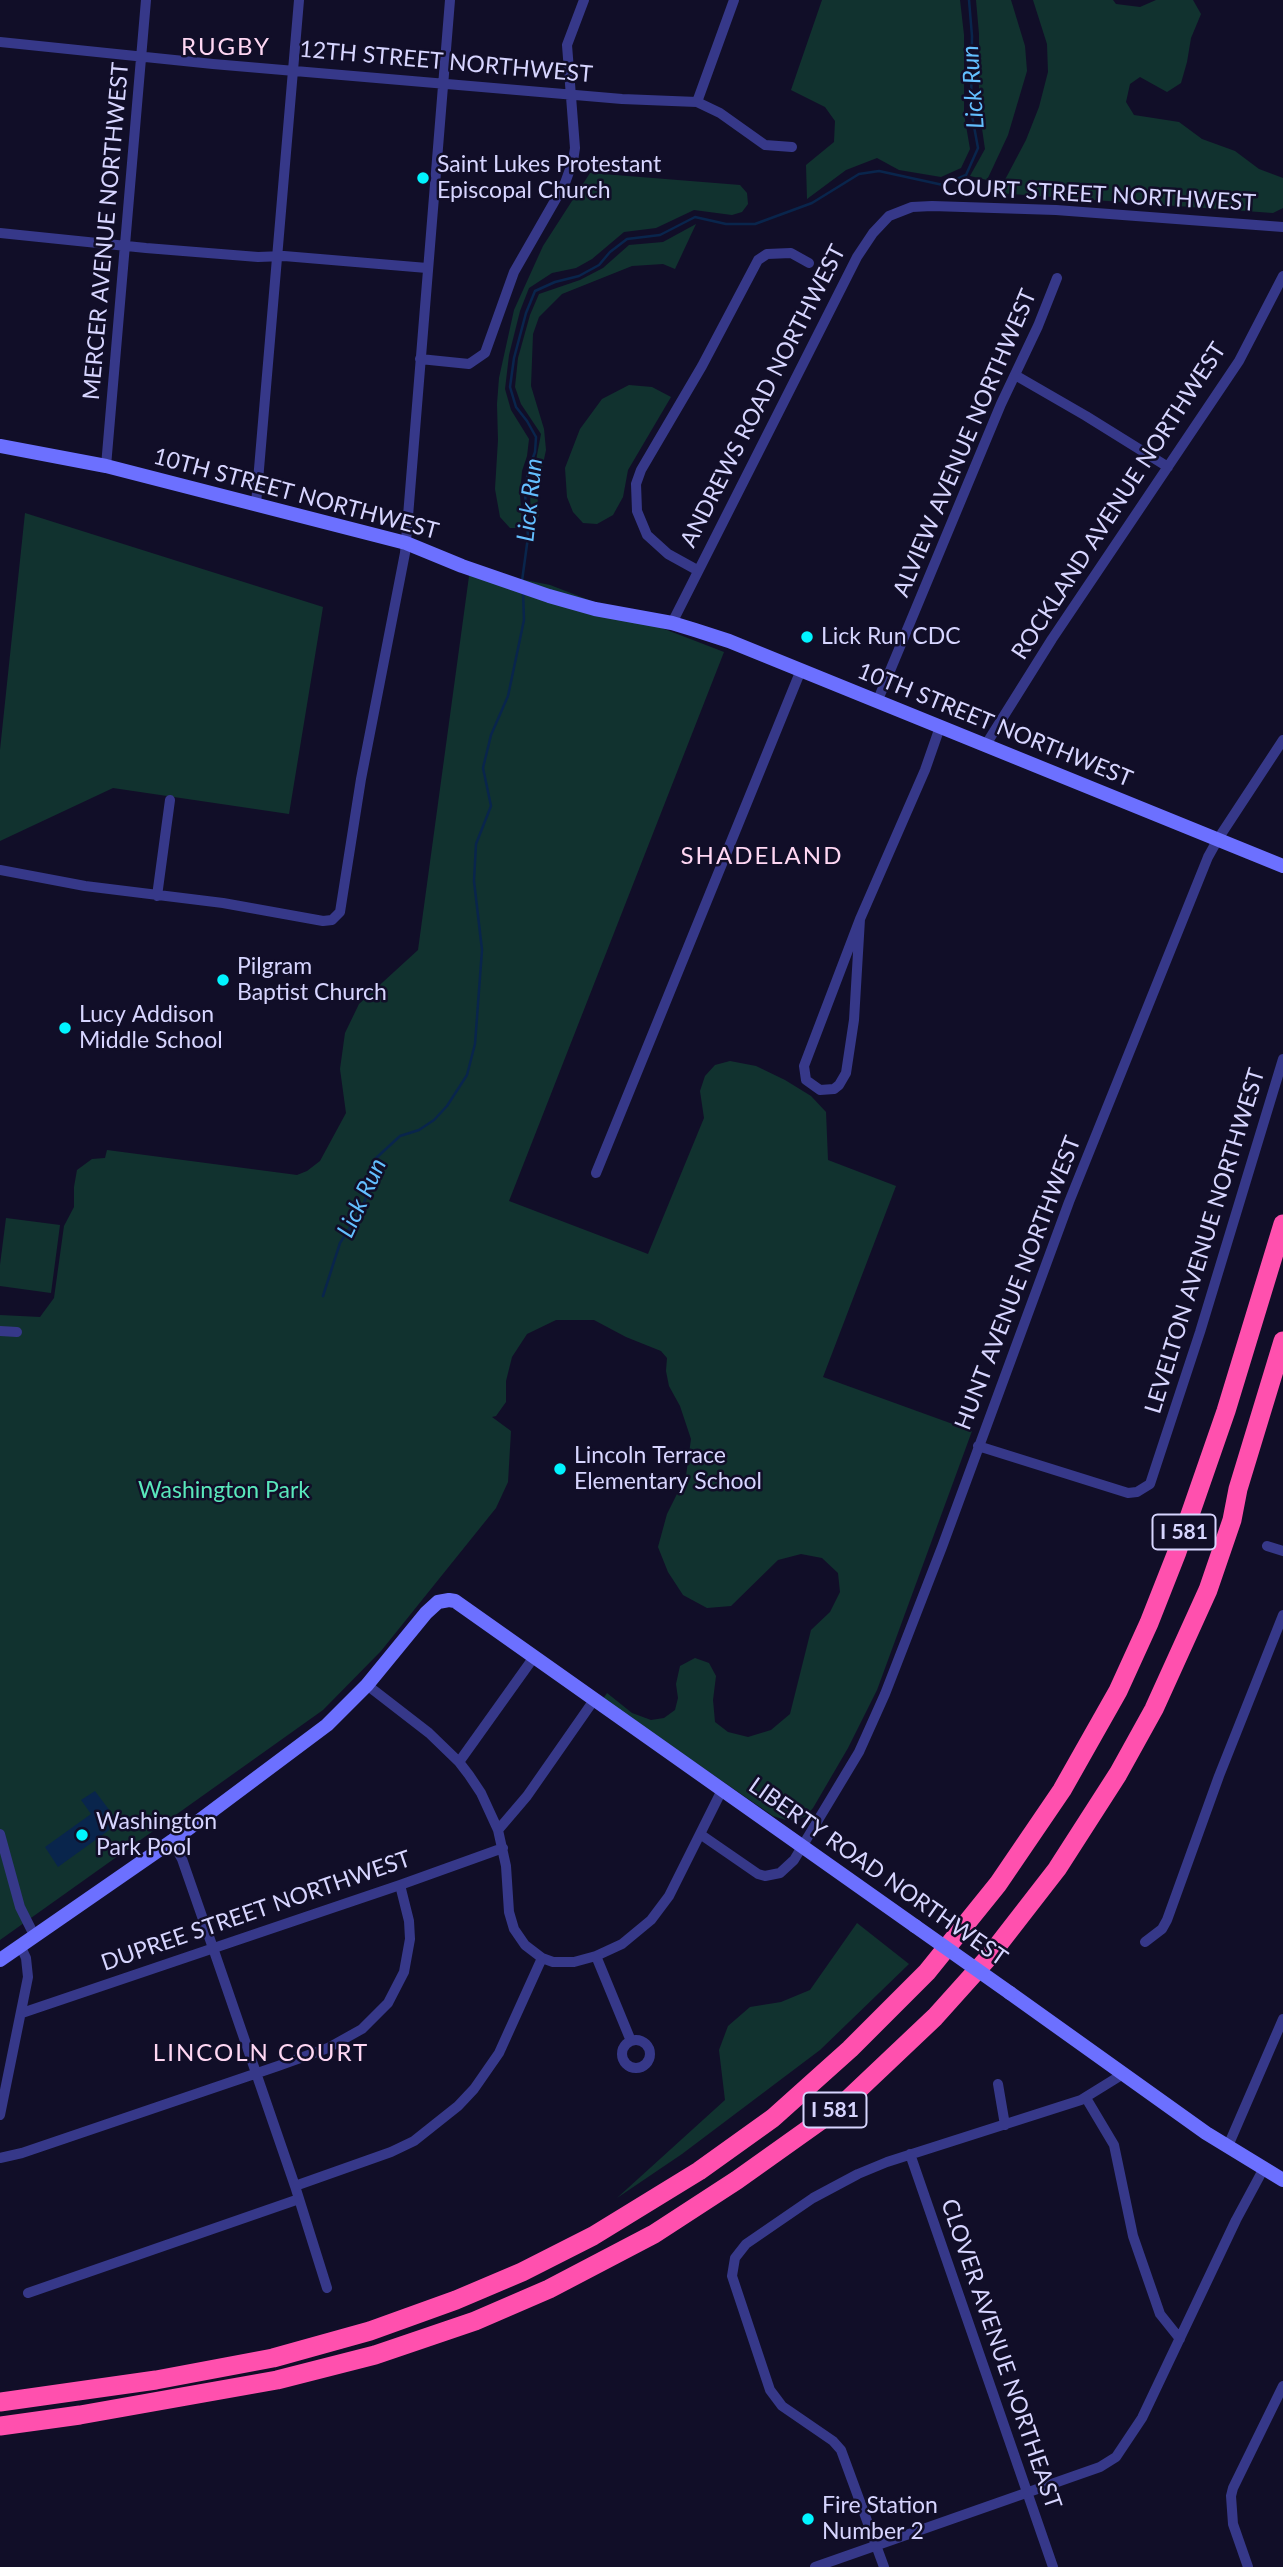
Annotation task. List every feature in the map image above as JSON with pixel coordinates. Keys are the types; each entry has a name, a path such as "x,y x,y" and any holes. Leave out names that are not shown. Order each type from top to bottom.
{"highway":[{"name":"I 581","path":"0,2402 156,2380 273,2358 370,2331 456,2300 582,2242 689,2178 773,2118 850,2049 927,1972 998,1884 1062,1790 1118,1691 1145,1634 1177,1552 1226,1411 1283,1224"},
{"name":"I 581","path":"0,2426 277,2380 375,2355 475,2321 567,2280 654,2234 737,2180 841,2106 927,2026 988,1958 1065,1858 1124,1764 1178,1659 1212,1578 1232,1520 1238,1489 1283,1341"},
{"path":"0,2434 56,2418"}],"street":[{"name":"MERCER AVENUE NORTHWEST","path":"106,466 146,0"},
{"path":"256,504 299,0"},
{"path":"0,870 158,896 199,899 323,921 331,920 340,912 361,779 406,543 450,0"},
{"path":"420,359 469,364 485,353 514,272 565,183 575,148 567,45 584,0"},
{"path":"697,102 734,0"},
{"name":"12TH STREET NORTHWEST","path":"0,43 571,94 697,102 720,113 765,145 792,147"},
{"name":"COURT STREET NORTHWEST","path":"912,207 1056,209 1283,227"},
{"name":"ANDREWS ROAD NORTHWEST","path":"672,623 857,257 873,233 889,216 912,207"},
{"path":"0,233 258,257 277,256 427,268"},
{"path":"697,570 668,554 648,535 637,511 636,484 758,260 767,254 792,253 809,263"},
{"name":"ROCKLAND AVENUE NORTHWEST","path":"985,746 1052,639 1239,361 1283,276"},
{"name":"ALVIEW AVENUE NORTHWEST","path":"877,702 1057,278"},
{"path":"1014,375 1168,467"},
{"name":"10TH STREET NORTHWEST","path":"0,446 106,466 406,543 462,566 550,596 595,609 672,623 729,641 1283,866"},
{"path":"596,1173 801,670"},
{"path":"860,919 854,1020 846,1073 839,1086 820,1090 806,1080 804,1066 860,919 925,770 940,727"},
{"name":"HUNT AVENUE NORTHWEST","path":"700,1834 753,1871 765,1876 780,1873 788,1867 859,1752 937,1559 1069,1202 1217,839 1283,740"},
{"path":"158,896 170,800"},
{"name":"LEVELTON AVENUE NORTHWEST","path":"978,1446 1128,1493 1137,1492 1150,1484 1283,1059"},
{"path":"0,1331 17,1332"},
{"path":"1267,1546 1283,1551"},
{"name":"LIBERTY ROAD NORTHWEST","path":"367,1685 426,1612 438,1602 456,1601 1123,2074 1228,2147 1283,2180"},
{"path":"1145,1942 1161,1929 1167,1920 1219,1776 1283,1615"},
{"path":"459,1762 534,1657"},
{"path":"0,1960 172,1841 327,1725 367,1685 429,1732 459,1762 481,1793 503,1848 511,1921 525,1945 542,1958 564,1963 597,1956 637,1933 669,1896 722,1790"},
{"path":"498,1830 527,1796 594,1700"},
{"path":"0,1833 20,1907 34,1935"},
{"path":"172,1841 182,1859 256,2072 327,2288"},
{"name":"DUPREE STREET NORTHWEST","path":"22,2013 503,1848"},
{"path":"0,2158 22,2153 328,2048 362,2029 388,2003 404,1972 409,1947 409,1921 400,1885"},
{"path":"0,2115 28,1977 28,1966 20,1945"},
{"path":"597,1956 631,2041"},
{"path":"295,2186 391,2152 414,2141 458,2106 474,2089 499,2053 542,1958"},
{"path":"1228,2147 1283,2019"},
{"path":"884,2567 841,2450 833,2441 782,2406 770,2390 732,2276 734,2261 746,2244 813,2198 858,2174 910,2154 1086,2098 1123,2074"},
{"path":"998,2084 1005,2124"},
{"path":"1086,2098 1114,2145 1133,2236 1160,2314 1180,2339"},
{"name":"CLOVER AVENUE NORTHEAST","path":"910,2154 1053,2567"},
{"path":"815,2567 1101,2467 1116,2457 1142,2418 1236,2220 1264,2168"},
{"path":"28,2293 299,2199"},
{"path":"1248,2567 1233,2524 1231,2496 1283,2386"}],"green space":[{"path":"822,0 960,0 964,35 964,114 970,149 961,168 941,177 899,170 877,158 846,170 807,199 806,165 834,142 835,121 825,107 791,90"},
{"path":"976,0 1011,0 1025,46 1027,71 1008,135 987,180 970,176 985,149 979,108"},
{"path":"1033,0 1113,0 1116,4 1140,7 1156,0 1193,0 1201,14 1191,38 1181,83 1167,92 1140,77 1130,84 1126,102 1134,115 1179,122 1202,139 1235,151 1259,169 1283,178 1283,208 1273,213 998,193 1026,140 1039,107 1048,72 1047,44"},
{"path":"590,173 740,185 747,193 748,204 742,212 732,215 694,210 656,228 624,232 592,259 576,268 552,273 529,288 509,355 505,389 511,410 529,439 522,471 522,521 518,528 510,528 500,517 495,489 499,378 514,310 543,246"},
{"path":"696,224 675,269 663,264 632,266 562,294 539,317 533,334 531,386 544,429 546,450 537,492 539,516 534,520 531,517 530,492 541,434 521,404 515,387 518,358 539,294 580,280 603,268 629,245 663,242"},
{"path":"629,385 652,387 671,397 628,470 623,497 613,515 597,524 583,523 573,512 567,497 565,468 580,429 602,399"},
{"path":"25,513 323,607 289,814 113,788 0,841 0,750"},
{"name":"Washington Park","path":"470,569 550,585 724,652 509,1201 648,1254 704,1118 700,1091 705,1076 715,1065 730,1061 756,1066 785,1080 811,1096 826,1112 828,1160 896,1186 823,1377 972,1431 877,1690 848,1748 813,1808 806,1816 786,1820 773,1816 603,1699 607,1693 632,1713 651,1720 664,1718 675,1710 680,1666 695,1658 709,1663 716,1676 713,1700 715,1722 728,1732 748,1737 771,1730 790,1714 811,1630 830,1612 840,1592 838,1573 822,1558 801,1554 778,1560 731,1606 707,1608 683,1595 668,1572 658,1547 667,1514 686,1476 691,1439 680,1406 669,1386 667,1358 661,1351 594,1320 556,1320 527,1334 512,1357 506,1381 506,1402 496,1416 492,1417 511,1431 508,1482 496,1508 381,1651 323,1710 0,1940 0,1315 40,1317 54,1298 64,1226 74,1207 77,1170 92,1159 105,1158 107,1150 297,1175 320,1161 346,1113 340,1069 345,1033 359,1004 418,950"},
{"path":"6,1218 60,1225 51,1293 0,1286"},
{"path":"857,1923 909,1964 820,2050 682,2154 617,2198 725,2100 719,2050 728,2026 750,2007 781,2002 810,1990"}],"water":[{"name":"Washington Park Pool","path":"95,1791 119,1823 58,1867 45,1847 91,1814 81,1800"}],"waterway":[{"name":"Lick Run","path":"522,581 528,537 525,493 536,437 516,407 510,387 514,358 535,291 579,276 599,265 627,239 660,235 695,217 726,224 755,224 812,203 859,174 879,171 943,185 966,175 978,148 971,110 972,36 969,0"},
{"name":"Lick Run","path":"323,1296 340,1243 360,1212 374,1180 374,1160 400,1136 419,1130 434,1120 447,1106 467,1075 475,1044 482,950 474,881 476,844 491,806 483,768 491,735 508,696 524,620 523,591"}],"place":[{"name":"Saint Lukes Protestant Episcopal Church","path":"423,178"},
{"name":"Lick Run CDC","path":"807,637"},
{"name":"Pilgram Baptist Church","path":"223,980"},
{"name":"Lucy Addison Middle School","path":"65,1028"},
{"name":"Lincoln Terrace Elementary School","path":"560,1469"},
{"name":"Washington Park Pool","path":"82,1835"},
{"name":"Fire Station Number 2","path":"808,2519"}],"district":[{"name":"RUGBY","path":"226,47"},
{"name":"SHADELAND","path":"762,856"},
{"name":"LINCOLN COURT","path":"261,2053"}]}
